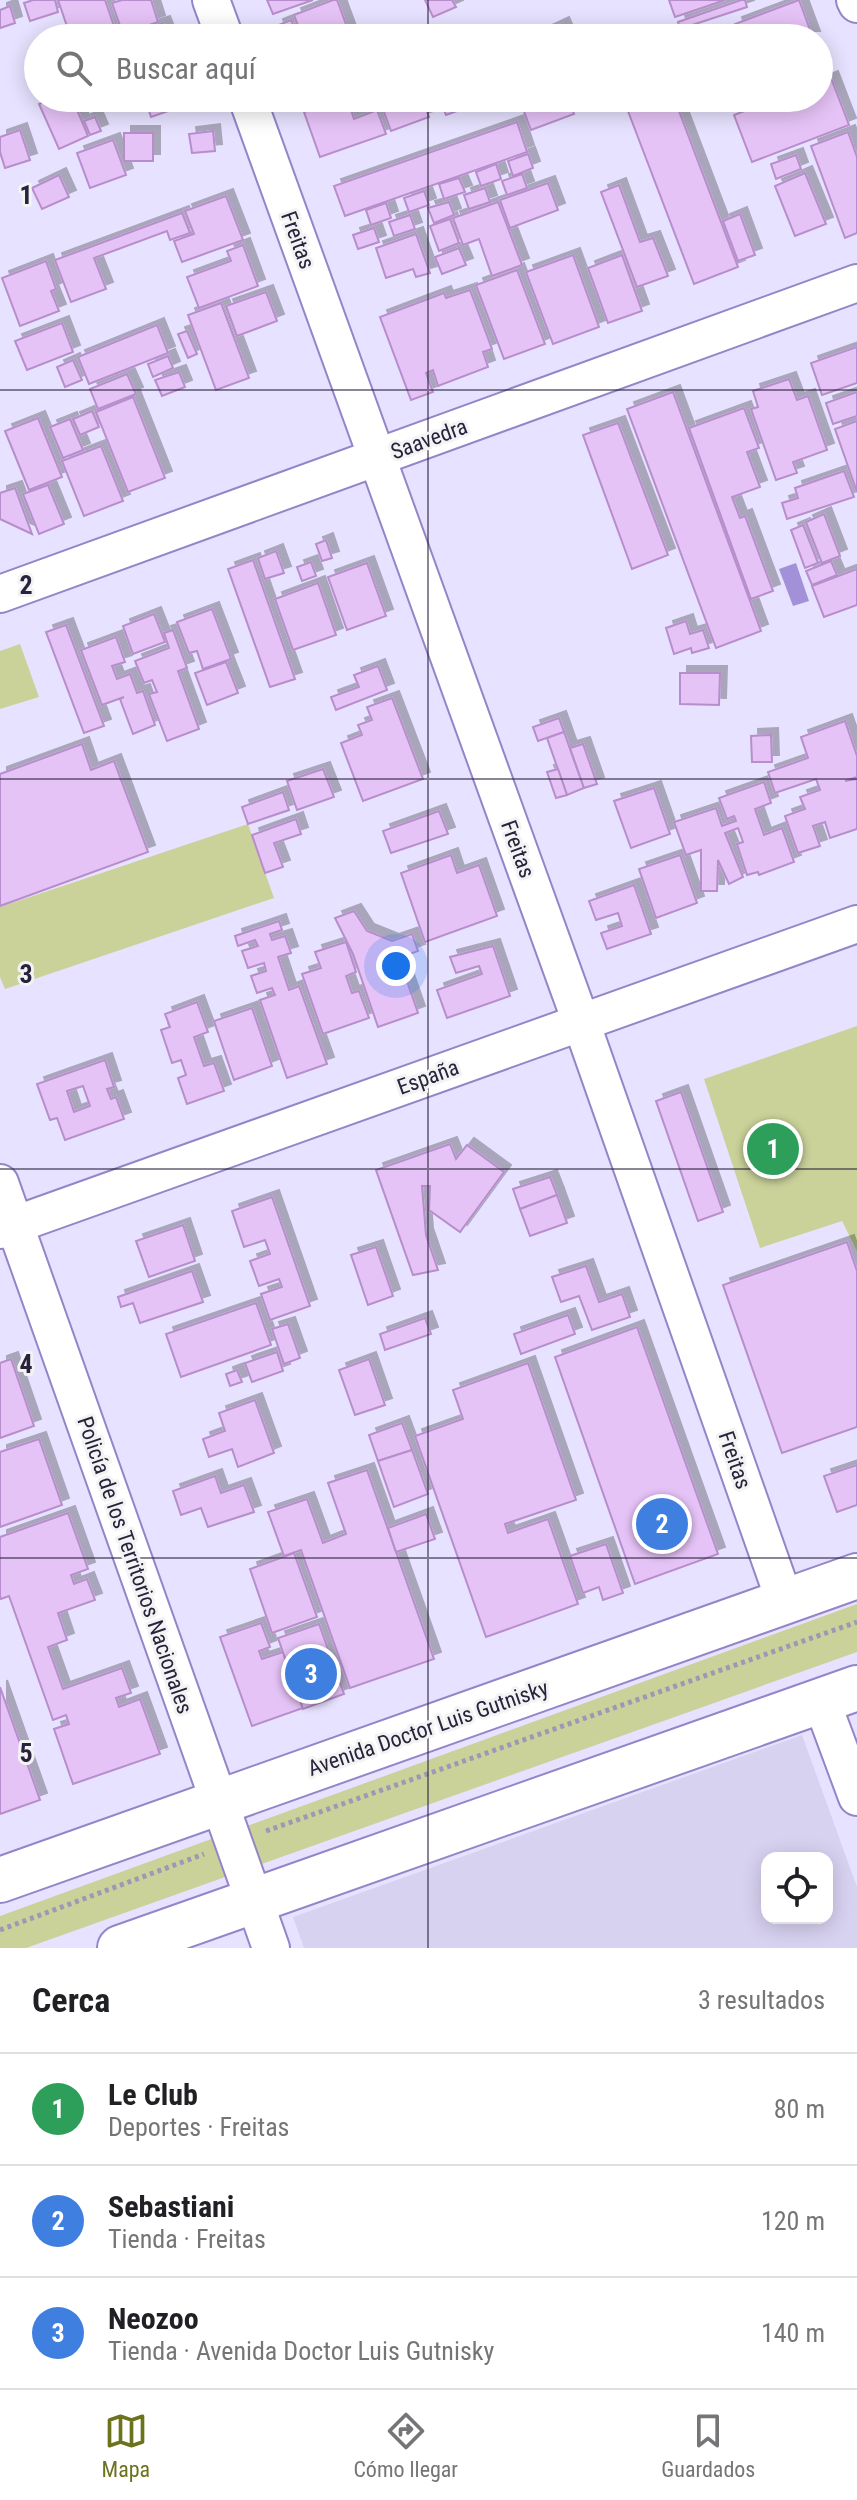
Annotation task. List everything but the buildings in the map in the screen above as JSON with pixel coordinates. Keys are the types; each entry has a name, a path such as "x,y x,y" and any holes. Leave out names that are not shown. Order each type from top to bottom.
{"main road":[{"name":"Avenida Doctor Luis Gutnisky","path":"0,1880 857,1576"},
{"path":"120,1948 839,1694"}],"street":[{"path":"211,0 220,24"},
{"name":"Freitas","path":"252,112 581,1022 785,1602"},
{"name":"Saavedra","path":"0,594 857,283"},
{"name":"España","path":"8,1228 857,924"},
{"name":"Policía de los Territorios Nacionales","path":"0,1183 8,1228 271,1948"},
{"path":"839,1694 857,1797"}],"path":[{"path":"0,1930 233,1843 857,1622"}],"shaded area":[{"path":"796,563 809,601 793,606 779,569"},
{"path":"802,1735 857,1887 857,1948 304,1948 293,1917"}],"green space":[{"path":"20,644 39,697 0,709 0,651"},
{"path":"248,824 274,898 5,989 0,977 0,907"},
{"path":"857,1026 857,1251 842,1221 760,1248 704,1079"},
{"path":"857,1604 857,1652 26,1948 0,1948 0,1916"}],"place":[{"name":"Le Club","path":"773,1149"},
{"name":"Sebastiani","path":"662,1524"},
{"name":"Neozoo","path":"311,1674"}]}
